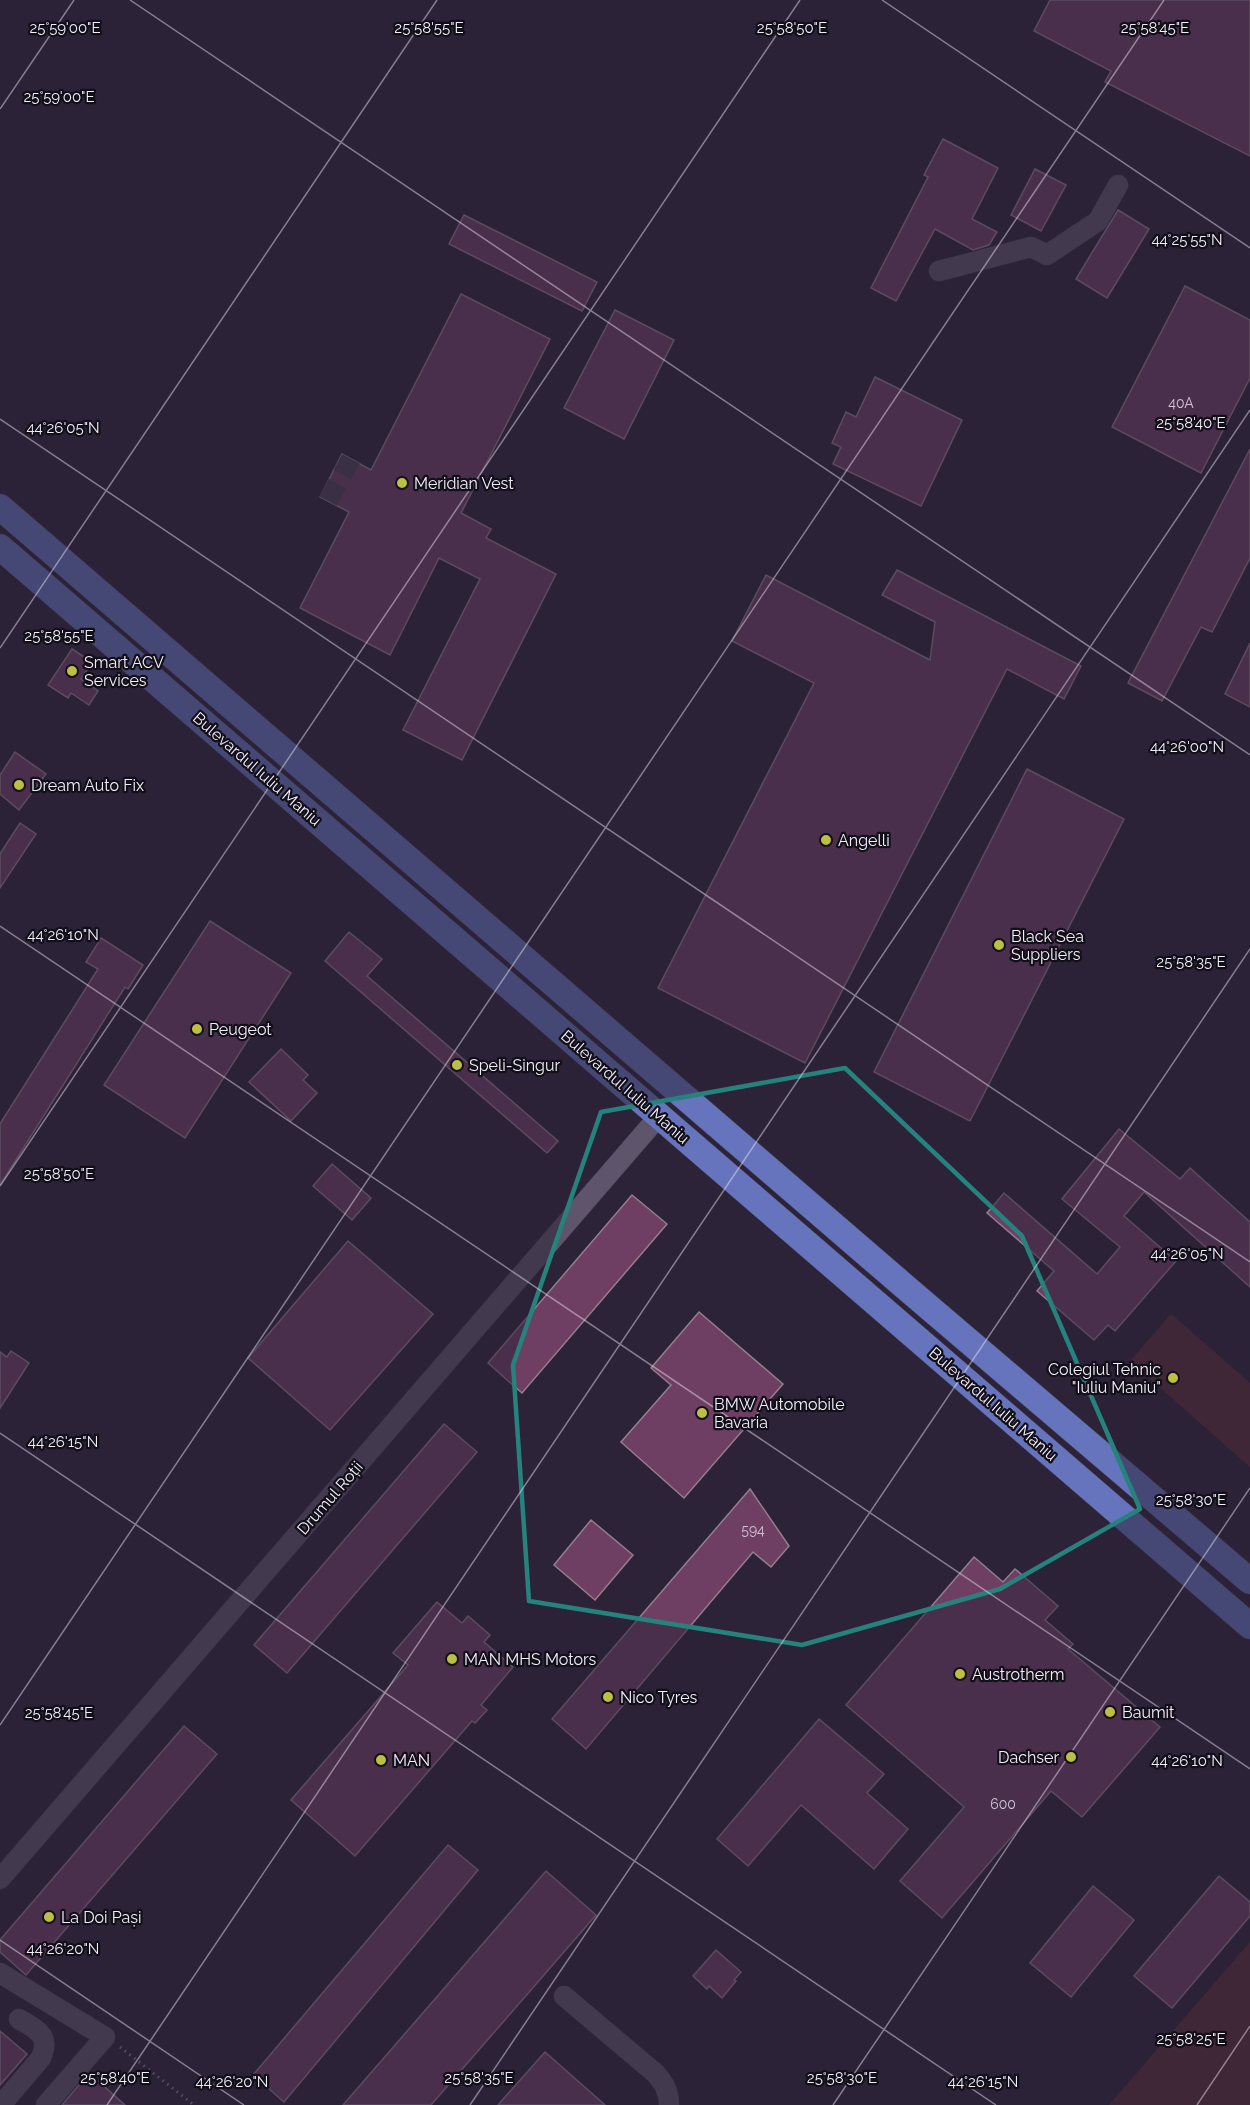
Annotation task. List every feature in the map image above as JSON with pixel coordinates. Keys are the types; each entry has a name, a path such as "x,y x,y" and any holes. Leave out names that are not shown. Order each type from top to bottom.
{"main road":[{"name":"Bulevardul Iuliu Maniu","path":"0,507 1250,1581"},
{"name":"Bulevardul Iuliu Maniu","path":"0,547 1250,1626"},
{"path":"164,687 188,687 224,700"},
{"path":"1044,1448 1076,1463 1133,1509 1151,1519 1159,1519 1167,1510"}],"street":[{"path":"939,271 1031,247 1047,255 1098,221 1118,185"},
{"name":"Drumul Roții","path":"0,1879 659,1116"},
{"path":"0,1973 105,2037 46,2105"},
{"path":"564,1996 655,2073 664,2083 669,2095 669,2105"},
{"path":"1,2105 41,2058 44,2049 41,2033 19,2019"}],"path":[{"path":"105,2037 194,2105"}],"highlighted area":[{"path":"845,1068 1022,1236 1140,1509 1000,1589 802,1645 529,1601 513,1365 601,1112"}],"shaded area":[{"path":"1171,1314 1250,1383 1250,1467 1130,1361"},
{"path":"1250,1942 1250,2105 1109,2105"}],"building":[{"path":"1050,0 1250,0 1250,156 1105,82 1111,71 1034,31"},
{"path":"943,139 998,168 972,219 997,232 989,245 973,250 935,229 896,301 871,288 928,177 924,175"},
{"path":"1035,169 1066,185 1041,231 1011,215"},
{"path":"1118,210 1149,229 1107,298 1076,279"},
{"path":"464,215 597,282 582,311 449,244"},
{"path":"1185,286 1250,320 1250,378 1201,473 1112,427"},
{"name":"Meridian Vest","path":"461,294 550,339 461,513 491,529 486,538 556,574 462,760 403,730 480,579 439,558 390,655 300,608 349,512 320,497 342,454 371,470"},
{"path":"615,310 674,340 624,439 564,408"},
{"path":"875,377 962,420 921,506 833,464 841,447 832,443 846,412 856,417"},
{"path":"1250,449 1250,558 1212,632 1201,627 1162,701 1128,683"},
{"name":"Angelli","path":"897,570 1081,666 1064,699 1007,669 805,1063 658,988 814,683 732,641 766,575 930,660 935,622 882,595"},
{"path":"1250,643 1250,707 1225,694"},
{"name":"Smart ACV Services","path":"72,649 92,662 81,679 98,691 89,705 71,693 68,698 48,685"},
{"name":"Dream Auto Fix","path":"15,752 46,774 19,810 0,794 0,775"},
{"name":"Black Sea Suppliers","path":"1027,769 1124,819 970,1121 874,1072"},
{"path":"20,823 36,834 0,888 0,854"},
{"name":"Peugeot","path":"210,921 291,973 185,1138 104,1085"},
{"name":"Speli-Singur","path":"349,932 382,959 367,976 558,1141 547,1153 325,961"},
{"path":"101,938 143,965 128,989 125,987 0,1185 0,1124 98,969 86,962"},
{"path":"281,1049 308,1075 303,1080 317,1093 291,1121 249,1082"},
{"path":"1119,1129 1180,1179 1190,1168 1250,1222 1250,1287 1144,1192 1124,1216 1176,1261 1115,1331 1108,1325 1094,1340 1037,1291 1054,1271 987,1213 1004,1193 1097,1274 1120,1247 1062,1199"},
{"path":"332,1164 371,1198 352,1220 313,1186"},
{"path":"632,1195 667,1224 522,1393 488,1363"},
{"path":"348,1241 433,1314 330,1430 248,1358"},
{"name":"BMW Automobile Bavaria","path":"699,1312 783,1384 684,1498 621,1442 671,1385 651,1368"},
{"path":"11,1351 29,1363 0,1408 0,1352 7,1357"},
{"path":"444,1424 477,1452 287,1673 254,1645"},
{"path":"750,1489 789,1546 771,1567 753,1552 586,1749 552,1719"},
{"path":"591,1520 633,1555 595,1600 554,1565"},
{"path":"974,1557 1003,1582 1015,1569 1058,1606 1045,1620 1073,1644 1068,1649 1160,1727 1082,1817 1051,1791 942,1918 900,1881 964,1807 846,1705"},
{"name":"MAN","path":"437,1602 462,1623 468,1616 490,1635 484,1642 513,1667 481,1705 487,1710 475,1723 472,1721 355,1856 291,1800 408,1665 393,1653"},
{"path":"819,1719 884,1774 867,1793 908,1829 874,1869 801,1805 748,1866 717,1839"},
{"path":"184,1726 217,1754 26,1975 0,1952 0,1940"},
{"path":"448,1845 478,1870 284,2102 253,2075"},
{"path":"546,1871 596,1915 431,2105 343,2105"},
{"path":"1219,1876 1250,1902 1250,1916 1172,2008 1134,1976"},
{"path":"1093,1886 1134,1920 1071,1997 1030,1963"},
{"path":"716,1950 741,1972 722,1998 709,1986 707,1989 693,1976"},
{"path":"0,2031 27,2054 0,2085"},
{"path":"545,2052 605,2105 498,2105"},
{"path":"89,2073 125,2105 62,2105"}],"tunnel":[{"path":"328,501 351,459"}],"place":[{"name":"Meridian Vest","path":"402,483"},
{"name":"Smart ACV Services","path":"72,671"},
{"name":"Dream Auto Fix","path":"19,785"},
{"name":"Angelli","path":"826,840"},
{"name":"Black Sea Suppliers","path":"999,945"},
{"name":"Peugeot","path":"197,1029"},
{"name":"Speli-Singur","path":"457,1065"},
{"name":"Colegiul Tehnic \"Iuliu Maniu\"","path":"1173,1378"},
{"name":"BMW Automobile Bavaria","path":"702,1413"},
{"name":"MAN MHS Motors","path":"452,1659"},
{"name":"Austrotherm","path":"960,1674"},
{"name":"Nico Tyres","path":"608,1697"},
{"name":"Baumit","path":"1110,1712"},
{"name":"Dachser","path":"1071,1757"},
{"name":"MAN","path":"381,1760"},
{"name":"La Doi Pași","path":"49,1917"}]}
